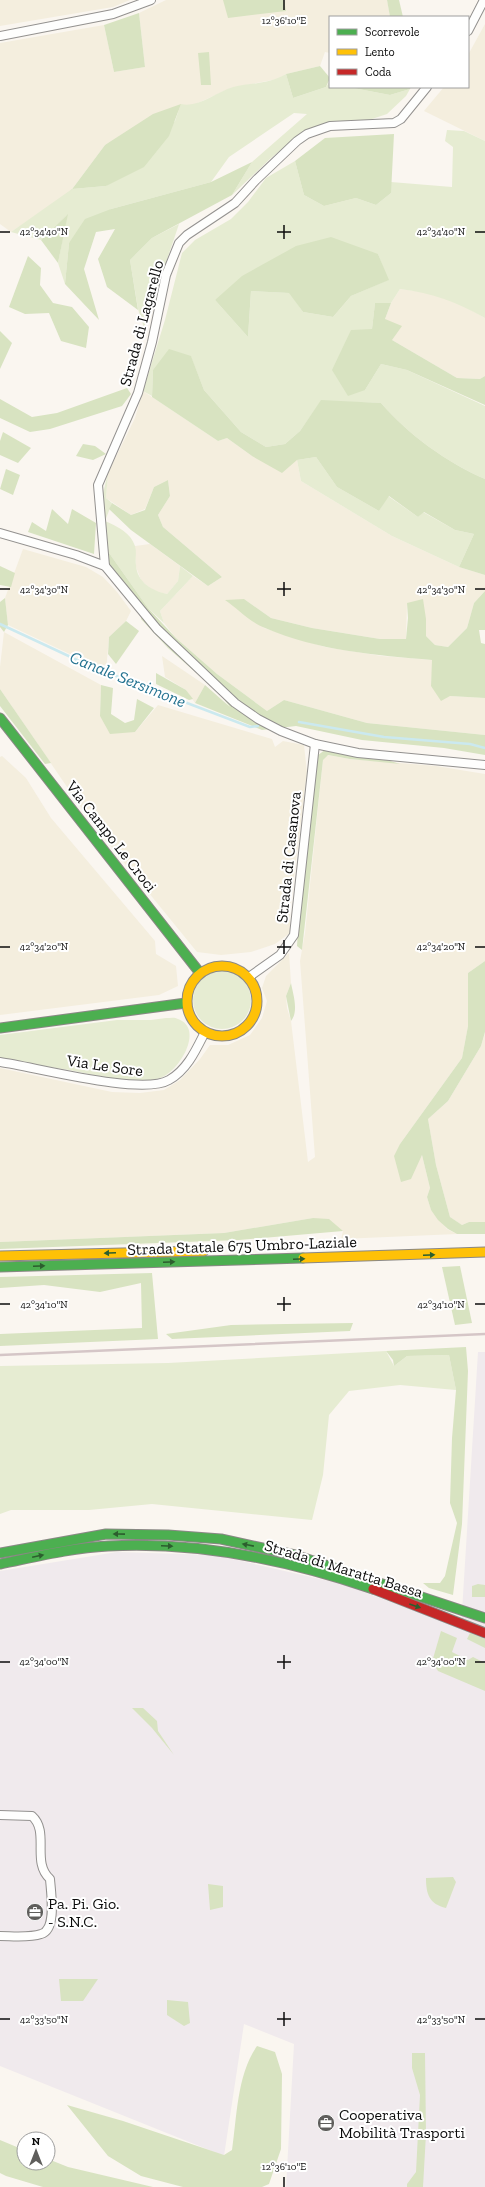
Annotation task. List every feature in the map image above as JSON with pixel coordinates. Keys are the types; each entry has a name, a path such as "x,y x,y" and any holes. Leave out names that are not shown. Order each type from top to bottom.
{"main road":[{"name":"Via Campo Le Croci","path":"0,718 200,973"},
{"path":"225,965 238,969 249,977 254,984 258,1000 254,1016 250,1023 241,1031 229,1036 221,1036 205,1032 192,1020 186,1003 189,986 200,973 212,967 225,965"},
{"path":"0,1028 186,1003"},
{"name":"Strada Statale 675 Umbro-Laziale","path":"231,1250 485,1243"},
{"name":"Strada Statale 675 Umbro-Laziale","path":"0,1256 215,1251"},
{"name":"Strada Statale 675 Umbro-Laziale","path":"0,1267 485,1252"},
{"name":"Strada di Maratta Bassa","path":"0,1553 106,1534 168,1535 221,1540 295,1554 485,1618"},
{"name":"Strada di Maratta Bassa","path":"0,1564 58,1552 107,1546 168,1546 219,1550 259,1557 343,1580 451,1618 485,1633"}],"street":[{"path":"0,36 113,14 151,0"},
{"path":"469,29 484,0"},
{"name":"Strada di Lagarello","path":"105,566 98,485 138,393 152,342 166,275 179,243 187,235 235,204 261,175 297,141 307,134 330,126 394,123 401,119 426,88"},
{"path":"0,533 76,555 105,566 157,629 235,703 258,719 281,731 315,744 358,753 485,765"},
{"name":"Strada di Casanova","path":"249,977 280,955 294,935 315,744"},
{"name":"Via Le Sore","path":"0,1062 130,1085 158,1085 170,1080 184,1068 205,1032"},
{"path":"0,1815 32,1816 40,1825 41,1866 50,1880 52,1923 47,1931 41,1934 0,1936"}],"shaded area":[{"path":"0,0 130,0 113,7 0,26"},
{"path":"166,0 387,0 390,16 329,16 329,53 325,52 320,66 286,74 278,79 231,88 105,145 70,192 11,232 0,224 0,43 104,25 114,72 145,67 139,13"},
{"path":"485,24 485,141 424,111 443,88 469,88 469,53"},
{"path":"400,289 424,292 457,302 485,318 485,376 480,379 457,378 392,340 385,319 391,303"},
{"path":"143,391 218,441 227,438 252,456 297,460 301,481 392,536 459,567 485,575 485,591 474,603 467,628 448,647 435,645 426,636 426,619 407,603 406,639 380,639 312,628 271,618 244,599 264,628 325,647 382,656 433,660 431,686 450,696 485,698 485,735 367,723 284,700 267,711 217,674 176,638 164,623 160,611 193,576 208,586 222,577 163,527 158,515 170,496 168,480 154,487 145,509 131,515 106,498 108,473 135,418"},
{"path":"150,544 180,566 178,581 167,594 153,591 141,580 136,567 135,546"},
{"path":"23,549 86,567 103,577 117,592 131,611 126,621 109,637 106,671 8,625 5,598"},
{"path":"4,632 101,685 100,716 135,732 158,705 272,739 275,747 283,741 304,745 307,773 290,909 290,933 275,944 251,952 221,955 197,952 91,822 0,689 0,667"},
{"path":"162,656 205,685 195,703 186,690 165,677"},
{"path":"327,755 350,759 436,766 485,774 485,961 468,973 468,1026 462,1058 400,1144 417,1164 422,1155 430,1188 427,1197 431,1210 447,1229 457,1234 341,1239 343,1231 313,1218 224,1233 0,1242 0,1068 112,1092 140,1093 164,1090 180,1080 200,1059 210,1045 228,1045 250,1035 262,1018 267,1001 262,988 266,976 289,953 291,983 286,996 287,1008 291,1021 308,1162 315,1157 300,961 305,933 323,760"},
{"path":"2,756 26,778 51,818 155,941 156,954 176,966 178,986 159,995 0,1015 0,757"},
{"path":"485,1033 485,1222 469,1222 462,1225 450,1217 436,1165 428,1119 448,1101 481,1046"},
{"path":"478,1352 485,1352 485,2187 286,2187 294,2044 244,2024 224,2156 0,2066 0,1571 117,1552 215,1555 342,1584 461,1628"}],"green space":[{"path":"223,0 284,0 286,11 228,18"},
{"path":"387,0 399,0 403,16 390,16"},
{"path":"139,13 145,67 114,72 104,25"},
{"path":"209,52 211,85 201,85 198,53"},
{"path":"320,66 329,77 329,80 326,87 293,98 286,74"},
{"path":"286,74 293,98 326,87 329,82 329,88 353,88 390,95 410,89 406,96 387,114 366,121 329,122 304,131 271,158 232,195 252,162 307,114 294,113 229,157 211,182 111,209 69,243 65,284 58,263 67,215 41,240 11,232 72,189 106,186 175,121 181,104 194,104 233,87 273,80"},
{"path":"353,88 410,88 390,95"},
{"path":"181,104 169,136 144,167 106,186 72,189 105,145 153,114"},
{"path":"447,130 464,131 485,141 485,318 444,299 400,289 391,303 375,303 365,390 381,364 407,370 485,406 485,479 442,456 429,447 392,415 381,403 321,401 300,431 285,444 266,447 241,432 204,390 191,357 153,370 152,396 143,391 165,320 182,253 195,240 231,219 248,202 266,178 295,161 304,195 324,206 356,198 376,205 391,193 391,182 452,187 453,147 445,141","holes":["378,254 388,280 351,296 333,317 303,312 290,293 251,291 248,337 215,300"]},
{"path":"394,134 391,193 376,205 356,198 324,206 304,195 295,161 325,138"},
{"path":"252,162 232,195 152,238 130,260 138,310 107,287 98,259 115,229 96,232 84,269 99,320 65,284 69,243 85,219 111,209 211,182"},
{"path":"68,214 58,263 41,240"},
{"path":"179,224 144,328 138,309 130,260 152,238"},
{"path":"331,237 378,254 389,280 351,296 333,317 303,312 289,293 251,291 248,337 215,300 242,276 296,246"},
{"path":"28,256 41,268 40,285 53,303 72,307 89,327 86,348 61,341 49,313 25,314 9,307"},
{"path":"375,303 391,303 385,319 402,326 392,340 457,378 480,379 485,376 485,405 407,370 381,364 365,390 348,396 332,370 351,330 372,329"},
{"path":"0,331 12,343 0,369"},
{"path":"169,349 191,356 204,390 241,432 266,447 285,444 300,431 321,400 381,403 416,437 429,447 470,472 485,479 485,575 459,567 474,534 455,530 424,512 418,517 389,496 379,511 337,487 316,457 297,460 282,473 252,456 227,438 218,441 152,397 153,370"},
{"path":"127,388 131,394 122,406 50,429 30,432 0,418 0,399 32,417 57,413"},
{"path":"3,432 31,448 18,463 0,455 0,441"},
{"path":"83,444 95,446 106,454 93,460 76,456"},
{"path":"316,457 337,487 379,511 388,496 418,517 423,512 455,530 474,534 459,567 392,536 301,481 297,460"},
{"path":"6,469 20,475 13,495 0,489"},
{"path":"108,473 106,498 112,503 105,521 123,530 133,541 136,548 137,571 142,581 156,591 167,594 178,581 180,566 193,576 160,611 164,623 148,608 107,550 102,497"},
{"path":"168,480 170,496 158,515 163,527 222,577 208,586 131,530 109,509 112,503 131,515 145,510 154,487"},
{"path":"52,509 68,524 72,509 96,523 94,554 28,532 32,522 46,531"},
{"path":"107,550 148,608 176,638 217,674 267,711 284,700 367,723 485,735 485,755 444,748 362,740 296,726 262,730 195,703 205,685 230,707 218,692 168,648 141,619 142,606 109,564"},
{"path":"0,566 15,573 11,587 0,585"},
{"path":"485,591 485,630 479,630 481,643 485,644 485,698 450,696 441,701 431,686 432,660 347,651 285,636 260,626 225,600 244,599 271,618 312,628 380,639 406,639 408,618 407,603 423,599 426,619 426,636 435,645 448,647 467,628 474,603"},
{"path":"5,598 8,625 4,632 0,627 0,602"},
{"path":"126,621 139,631 116,664 108,654 109,637"},
{"path":"156,673 186,690 193,699 189,700 156,684"},
{"path":"101,685 113,688 111,714 125,723 134,720 137,699 154,708 135,732 110,734 100,716"},
{"path":"0,689 51,763 45,764 0,706"},
{"path":"326,749 381,758 400,764 350,759 328,755 323,760 302,950 297,946 298,929 317,756"},
{"path":"485,961 485,1032 481,1046 448,1101 428,1119 436,1165 450,1217 462,1225 469,1222 485,1222 485,1234 457,1234 448,1229 438,1220 431,1210 427,1197 430,1188 422,1155 411,1179 401,1182 394,1156 400,1144 462,1058 468,1026 468,973"},
{"path":"216,971 228,971 243,979 251,994 251,1006 243,1021 228,1029 216,1029 201,1021 193,1006 193,994 201,979"},
{"path":"291,983 295,1012 291,1021 286,996"},
{"path":"177,1018 186,1024 189,1032 189,1040 186,1050 175,1068 160,1078 139,1081 115,1079 0,1059 0,1035 117,1020 151,1020"},
{"path":"313,1218 329,1219 343,1231 239,1240 0,1249 0,1242 224,1233"},
{"path":"460,1266 472,1323 455,1325 442,1267"},
{"path":"152,1273 158,1339 0,1346 0,1334 142,1328 141,1283 100,1292 44,1285 0,1288 0,1277"},
{"path":"353,1323 350,1331 172,1339 166,1334 231,1325"},
{"path":"466,1347 468,1371 462,1524 453,1595 429,1588 423,1583 440,1583 445,1576 457,1523 450,1503 452,1438 456,1390 449,1355 407,1356 394,1366 393,1360 386,1351"},
{"path":"386,1351 394,1366 407,1356 449,1355 456,1390 400,1385 349,1391 329,1415 323,1475 312,1520 152,1504 89,1510 11,1510 0,1514 0,1366 168,1363"},
{"path":"478,1584 485,1585 485,1597 472,1597 472,1586"},
{"path":"441,1631 457,1638 452,1652 468,1660 473,1657 485,1663 485,1691 438,1671 432,1662"},
{"path":"470,1633 485,1639 485,1648 467,1639"},
{"path":"132,1708 143,1708 157,1721 158,1731 174,1755 152,1728"},
{"path":"453,1877 456,1882 446,1908 436,1904 432,1901 428,1893 426,1878"},
{"path":"208,1884 223,1886 223,1907 210,1910"},
{"path":"59,1979 98,1979 83,2001 61,2001"},
{"path":"167,2000 188,2002 190,2023 184,2026 167,2015"},
{"path":"257,2046 275,2052 282,2074 281,2149 269,2184 262,2187 183,2187 141,2176 108,2156 67,2105 123,2121 224,2155 232,2150 239,2096 245,2070 250,2057"},
{"path":"412,2053 425,2053 426,2134 423,2187 407,2187 407,2184 416,2172 420,2095 412,2068"},
{"path":"0,2140 16,2147 16,2171 56,2171 56,2162 68,2167 153,2187 43,2187 0,2173"}],"waterway":[{"name":"Canale Sersimone","path":"0,624 90,666 250,727 258,726"},
{"name":"Canale Sersimone","path":"299,722 384,737 470,744 485,748"}],"railway":[{"path":"0,1355 485,1334"}],"traffic: fast":[{"path":"0,718 200,973"},
{"path":"0,1028 186,1003"},
{"path":"0,1267 303,1258"},
{"path":"0,1553 106,1534 168,1535 221,1539 295,1555 485,1618"},
{"path":"0,1564 53,1553 94,1547 142,1545 175,1547 209,1550 276,1561 373,1589"}],"traffic: slow":[{"path":"215,966 229,966 242,972 251,981 255,987 257,1001 255,1015 247,1026 236,1034 229,1036 215,1036 208,1034 197,1026 189,1015 187,1008 187,994 189,987 197,976 208,968 215,966"},
{"path":"0,1256 204,1251"},
{"path":"303,1258 485,1252"}],"traffic: jam":[{"path":"373,1589 485,1633"}],"place":[{"name":"Pa. Pi. Gio. - S.N.C.","path":"35,1912"},
{"name":"Cooperativa Mobilità Trasporti","path":"326,2123"}]}
